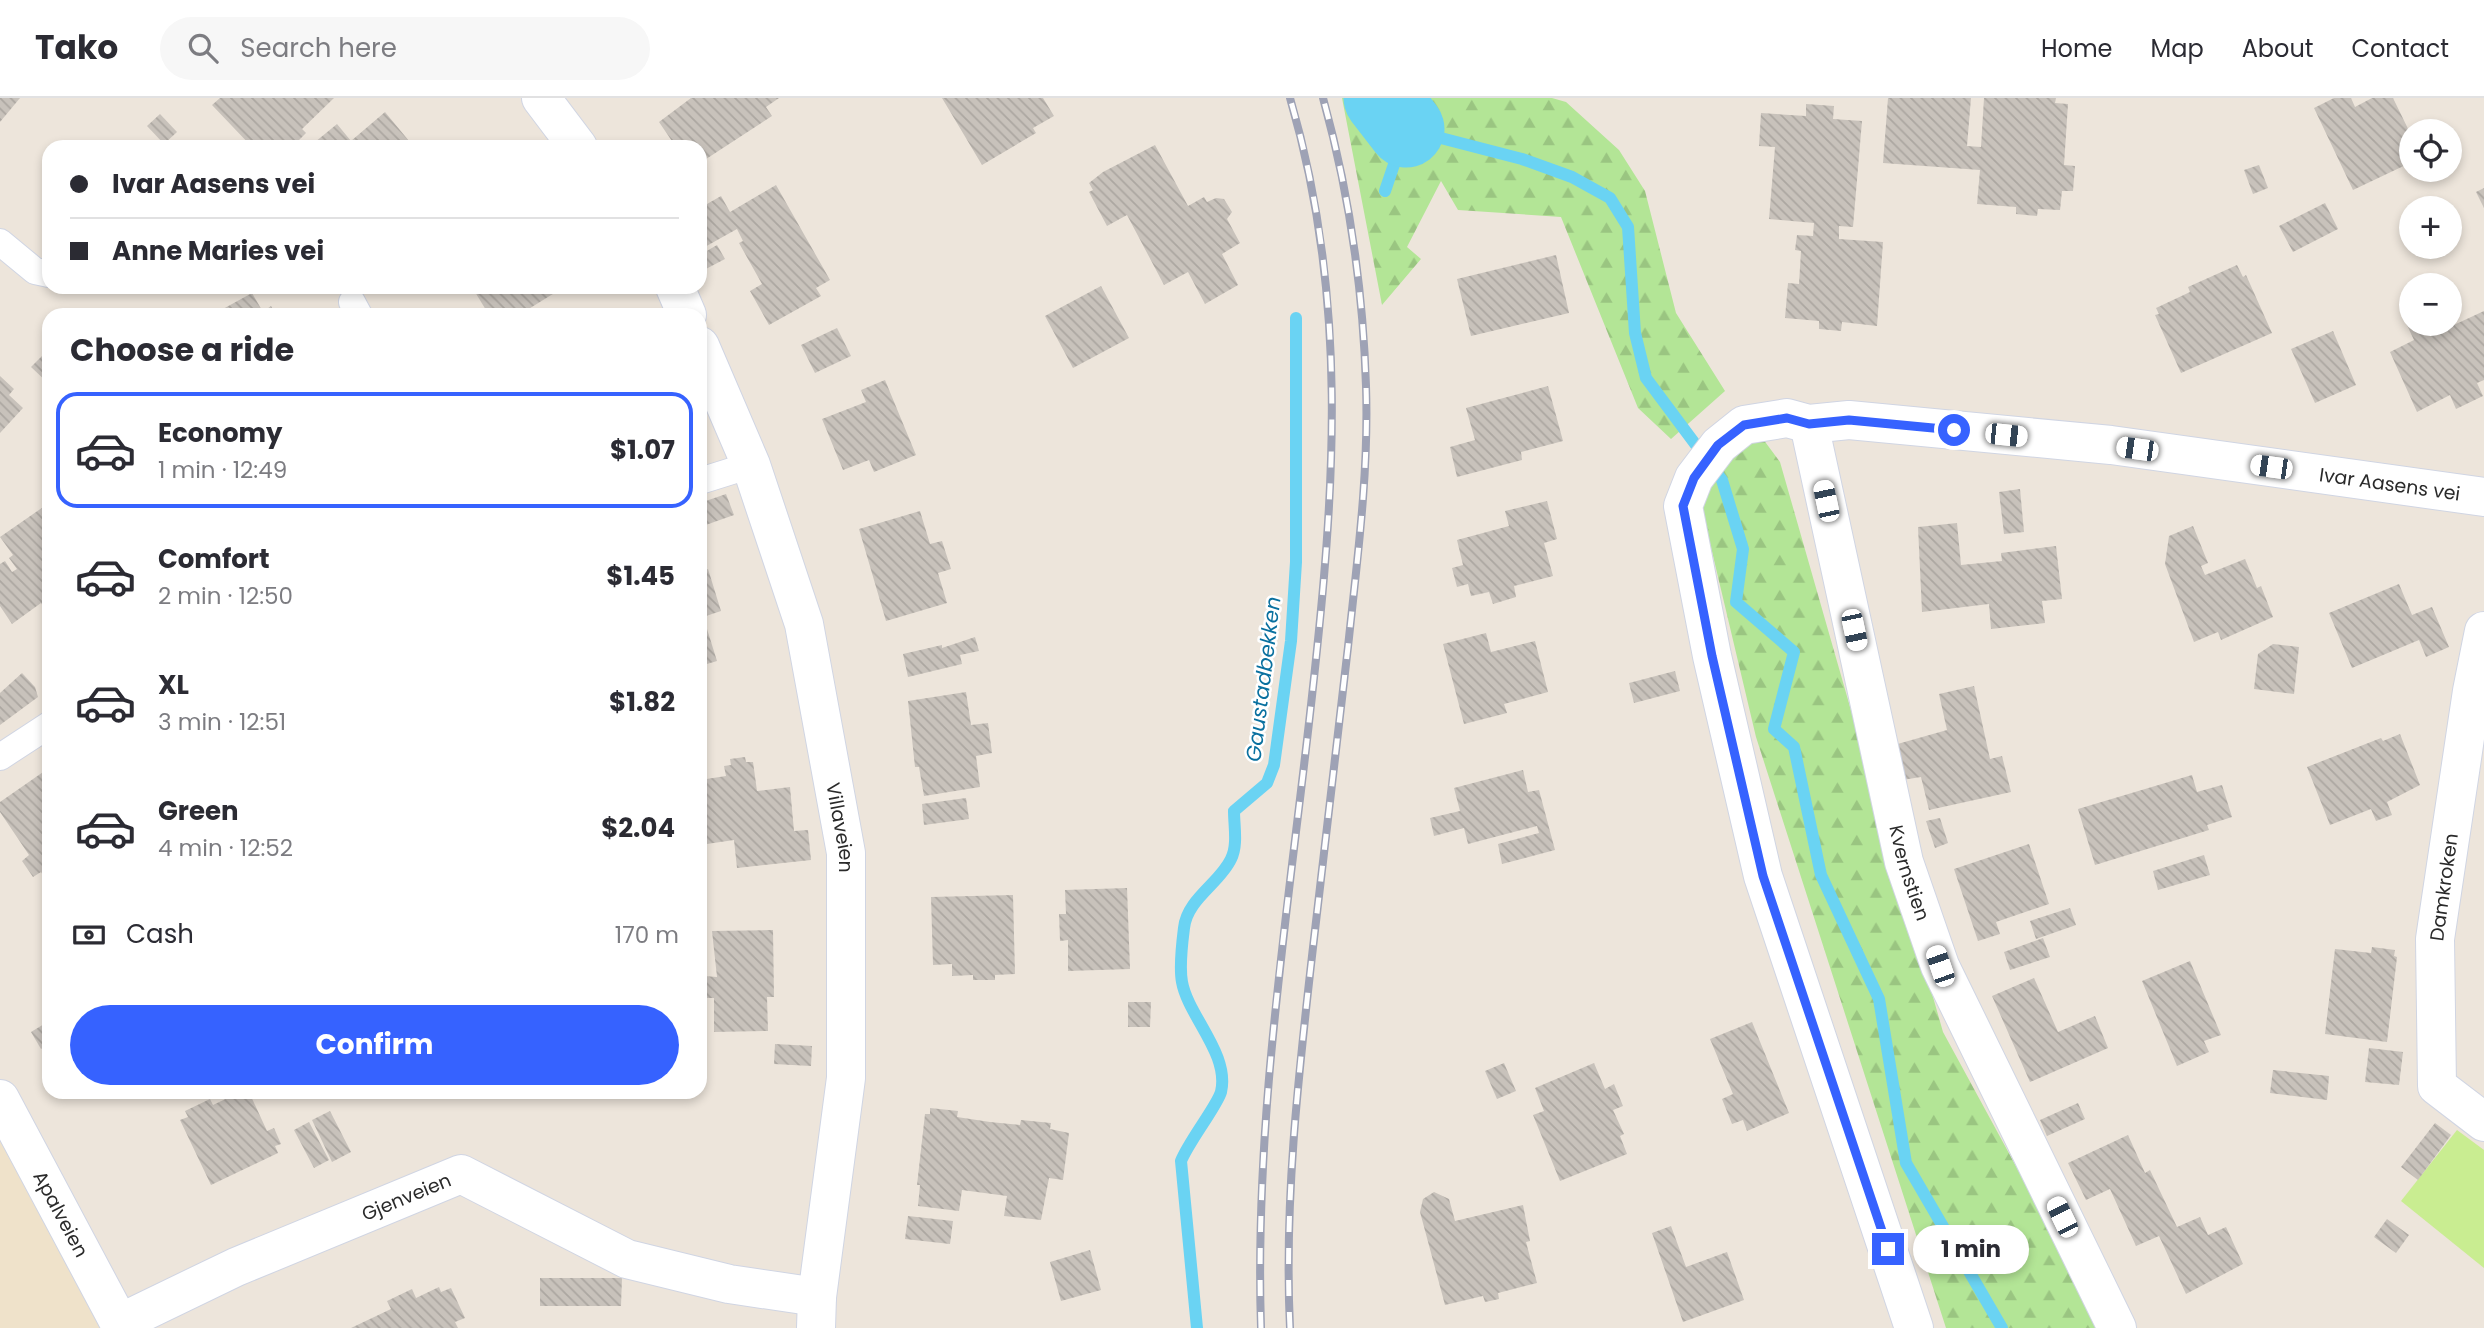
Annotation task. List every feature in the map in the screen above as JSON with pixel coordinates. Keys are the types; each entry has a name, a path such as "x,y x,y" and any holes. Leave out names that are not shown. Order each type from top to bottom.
{"street":[{"path":"541,98 573,140"},
{"name":"Villaveien","path":"707,362 751,465 804,624 846,853 846,1078 816,1312"},
{"name":"Ivar Aasens vei","path":"1914,1328 1763,876 1712,656 1683,506 1694,478 1718,445 1744,425 1787,418 1809,424 1849,420 2110,445 2484,497"},
{"name":"Kvernstien","path":"1809,424 1904,862 1940,966 2117,1328"},
{"name":"Damkroken","path":"2484,631 2472,691 2435,939 2437,1086 2484,1122"},
{"name":"Apalveien","path":"0,1099 121,1326"},
{"name":"Gjenveien","path":"121,1326 236,1267 461,1174 627,1259 729,1284 816,1312"}],"lane":[{"path":"0,242 35,271 42,272"},
{"path":"707,479 751,465"},
{"path":"0,757 42,730"}],"shaded area":[{"path":"0,1099 122,1328 0,1328"}],"green space":[{"path":"1342,98 1552,98 1566,102 1619,150 1645,191 1676,313 1725,391 1671,439 1638,408 1561,217 1458,210 1441,181 1407,247 1421,259 1382,305"},
{"path":"1763,439 1780,462 1943,1032 2104,1328 1946,1328 1756,737 1700,501 1732,447"},
{"path":"2457,1130 2484,1150 2484,1268 2401,1201"}],"building":[{"path":"0,98 20,98 0,122"},
{"path":"220,98 334,98 302,129 306,133 299,140 245,140 212,105"},
{"path":"691,98 779,98 766,107 772,116 707,158 707,140 671,140 659,122"},
{"path":"942,98 1043,98 1054,116 1033,128 1036,133 982,165"},
{"path":"1888,98 1971,98 1967,146 1981,147 1984,98 2056,98 2055,103 2068,104 2064,165 2075,166 2073,191 2062,191 2060,210 2038,209 2037,216 2016,214 2016,207 1977,204 1980,170 1883,163"},
{"path":"2334,98 2351,98 2355,107 2372,98 2393,98 2403,119 2399,119 2399,168 2353,190 2314,108"},
{"path":"1806,104 1834,106 1833,119 1862,121 1853,227 1839,226 1839,239 1883,242 1877,326 1842,322 1841,331 1819,329 1819,321 1785,318 1788,283 1799,284 1801,251 1795,250 1797,235 1813,236 1814,223 1769,219 1775,147 1759,146 1761,113 1806,116"},
{"path":"385,112 408,140 352,140"},
{"path":"160,114 177,132 168,140 160,140 147,126"},
{"path":"337,124 350,140 318,140"},
{"path":"1155,145 1188,206 1204,197 1207,202 1216,198 1224,199 1232,212 1227,219 1240,243 1222,254 1238,285 1205,304 1188,272 1164,285 1127,215 1107,226 1089,192 1093,190 1089,183 1103,172"},
{"path":"2259,165 2268,188 2253,194 2244,170"},
{"path":"776,185 830,280 816,288 821,296 769,325 750,291 762,284 739,243 743,241 737,229 707,246 707,204 721,196 730,212"},
{"path":"2484,188 2484,208 2476,192"},
{"path":"2325,203 2338,229 2293,252 2279,226"},
{"path":"717,245 725,259 707,268 707,251"},
{"path":"1556,255 1569,313 1471,336 1457,279"},
{"path":"2237,265 2243,277 2246,275 2272,333 2181,373 2155,315 2159,314 2156,308 2190,292 2188,287"},
{"path":"1101,286 1129,338 1073,368 1045,316"},
{"path":"253,294 261,308 225,308"},
{"path":"476,294 553,294 530,308 485,308"},
{"path":"2484,311 2484,380 2477,383 2483,396 2456,409 2450,395 2417,412 2390,352 2414,340 2412,336 2462,336 2462,321"},
{"path":"837,328 851,356 815,373 801,345"},
{"path":"2333,331 2356,385 2315,403 2291,349"},
{"path":"42,356 42,377 31,367"},
{"path":"0,376 14,389 9,395 23,408 0,433"},
{"path":"885,380 916,455 874,472 869,460 843,470 822,419 866,402 861,390"},
{"path":"1548,386 1563,441 1521,452 1522,460 1457,477 1450,447 1475,440 1466,408"},
{"path":"2020,489 2024,532 2004,534 1999,492"},
{"path":"726,494 734,515 707,525 707,501"},
{"path":"1547,501 1557,539 1544,543 1553,576 1514,586 1516,597 1493,604 1489,592 1471,596 1468,584 1457,587 1452,568 1463,565 1457,540 1509,526 1505,511"},
{"path":"42,508 42,605 12,624 0,606 0,564 5,561 12,572 17,569 9,558 13,555 0,537"},
{"path":"920,511 930,544 942,541 951,569 938,573 947,603 886,621 859,529"},
{"path":"1957,523 1961,565 2002,561 2001,553 2056,546 2062,599 2042,601 2045,623 1991,629 1989,604 1922,612 1918,527"},
{"path":"2193,526 2208,563 2201,566 2205,575 2245,559 2257,588 2261,586 2273,617 2221,640 2218,632 2194,642 2165,564 2169,536"},
{"path":"708,569 721,611 707,616"},
{"path":"2399,584 2412,615 2432,607 2449,647 2426,657 2419,640 2352,668 2329,613"},
{"path":"707,629 717,661 707,664"},
{"path":"1486,633 1491,652 1535,641 1548,692 1504,704 1507,713 1464,724 1443,644"},
{"path":"975,637 979,651 960,655 962,664 908,677 903,654 942,645 942,648"},
{"path":"2273,644 2299,647 2294,694 2254,689 2258,654"},
{"path":"1675,671 1680,691 1634,703 1629,683"},
{"path":"22,673 35,687 38,697 0,725 0,693"},
{"path":"1974,686 1990,759 2002,756 2011,792 1929,810 1921,777 1902,780 1894,745 1947,730 1939,694"},
{"path":"966,692 971,725 988,723 992,753 976,756 980,787 924,796 919,767 915,767 908,701"},
{"path":"2400,734 2420,785 2387,802 2392,815 2376,821 2371,809 2330,825 2307,767 2381,738 2383,741"},
{"path":"745,757 746,762 753,762 757,791 790,787 794,831 808,830 811,860 737,868 734,840 707,844 707,779 726,776 724,766 731,765 730,759"},
{"path":"1523,770 1528,792 1539,790 1555,850 1502,864 1498,844 1539,833 1537,826 1468,844 1464,828 1434,836 1430,818 1460,811 1454,788"},
{"path":"42,773 42,874 33,877 22,861 29,855 0,812 0,802"},
{"path":"2192,775 2197,792 2222,785 2232,817 2207,825 2209,830 2095,865 2078,809"},
{"path":"966,798 969,819 924,825 922,804"},
{"path":"1940,818 1948,843 1935,848 1926,821"},
{"path":"2029,844 2049,904 1996,922 2000,934 1978,941 1954,869"},
{"path":"2204,855 2210,875 2158,890 2153,871"},
{"path":"1127,888 1130,969 1068,971 1068,940 1060,941 1059,914 1066,914 1065,890"},
{"path":"1013,895 1015,974 995,975 995,980 973,980 973,975 952,976 952,964 933,965 931,897"},
{"path":"2070,908 2076,925 2036,939 2030,921"},
{"path":"773,930 774,997 767,997 768,1031 714,1032 714,998 707,998 707,976 717,977 712,931"},
{"path":"2043,938 2050,957 2010,970 2004,952"},
{"path":"2372,947 2395,950 2394,956 2397,957 2387,1042 2325,1034 2335,949 2371,953"},
{"path":"2190,961 2221,1035 2204,1041 2209,1052 2177,1066 2142,981"},
{"path":"2034,978 2058,1032 2095,1016 2108,1048 2030,1082 1992,996"},
{"path":"1128,1002 1151,1002 1150,1027 1128,1027"},
{"path":"1752,1022 1789,1113 1747,1131 1743,1120 1732,1124 1722,1099 1733,1094 1710,1039"},
{"path":"42,1025 42,1048 41,1049 31,1032"},
{"path":"775,1044 812,1046 811,1066 774,1064"},
{"path":"2369,1048 2403,1052 2399,1085 2365,1082"},
{"path":"1504,1063 1516,1091 1497,1099 1485,1071"},
{"path":"1594,1063 1605,1089 1614,1084 1623,1106 1613,1110 1624,1134 1620,1136 1627,1154 1560,1181 1533,1115 1544,1111 1535,1088"},
{"path":"2273,1070 2329,1076 2327,1100 2270,1093"},
{"path":"210,1099 213,1105 225,1099 252,1099 267,1131 274,1128 281,1144 275,1146 278,1153 211,1185 180,1120 188,1117 185,1111"},
{"path":"2078,1103 2085,1119 2047,1136 2040,1120"},
{"path":"930,1108 958,1111 957,1117 990,1122 1020,1125 1021,1120 1051,1123 1050,1129 1069,1133 1063,1180 1049,1178 1041,1220 1004,1216 1007,1196 962,1190 959,1211 918,1206 920,1185 917,1185 925,1114 930,1114"},
{"path":"330,1111 351,1152 332,1162 312,1120"},
{"path":"309,1122 329,1160 314,1168 294,1130"},
{"path":"2435,1123 2451,1135 2418,1180 2401,1167"},
{"path":"2128,1135 2145,1173 2150,1170 2177,1227 2200,1217 2208,1235 2226,1227 2243,1264 2186,1294 2159,1236 2136,1246 2110,1189 2086,1200 2068,1163"},
{"path":"1434,1192 1449,1199 1455,1221 1523,1205 1530,1241 1526,1242 1537,1283 1498,1293 1499,1299 1485,1302 1483,1296 1445,1305 1420,1212 1423,1199"},
{"path":"908,1216 953,1221 950,1244 905,1239"},
{"path":"2387,1219 2409,1235 2396,1253 2374,1237"},
{"path":"1671,1226 1686,1267 1727,1252 1744,1300 1683,1322 1652,1233"},
{"path":"1090,1250 1101,1290 1061,1301 1050,1262"},
{"path":"540,1278 622,1278 621,1306 540,1306"},
{"path":"439,1287 441,1292 451,1288 465,1318 455,1322 458,1328 351,1328 391,1309 387,1301 412,1289 416,1298"}],"waterway":[{"path":"1382,98 1406,129"},
{"path":"1385,191 1406,129 1522,159 1572,177 1610,198 1628,227 1635,333 1646,378 1722,480 1743,549 1736,602 1794,652 1774,729 1794,747 1821,875 1879,999 1906,1163 2002,1328"},
{"name":"Gaustadbekken","path":"1197,1328 1181,1161 1221,1092 1222,1078 1214,1049 1186,995 1181,976 1182,948 1186,918 1191,908 1226,868 1233,854 1234,811 1267,783 1274,765 1291,641 1296,562 1296,318"}],"railway":[{"path":"1261,1328 1260,1249 1268,1091 1320,619 1331,470 1332,396 1322,248 1309,173 1290,98"},
{"path":"1290,1328 1289,1235 1297,1095 1362,517 1366,451 1366,386 1358,277 1340,169 1323,98"}],"route":[{"path":"1888,1249 1763,876 1712,656 1683,506 1694,478 1718,445 1744,425 1787,418 1809,424 1849,420 1954,430"}]}
